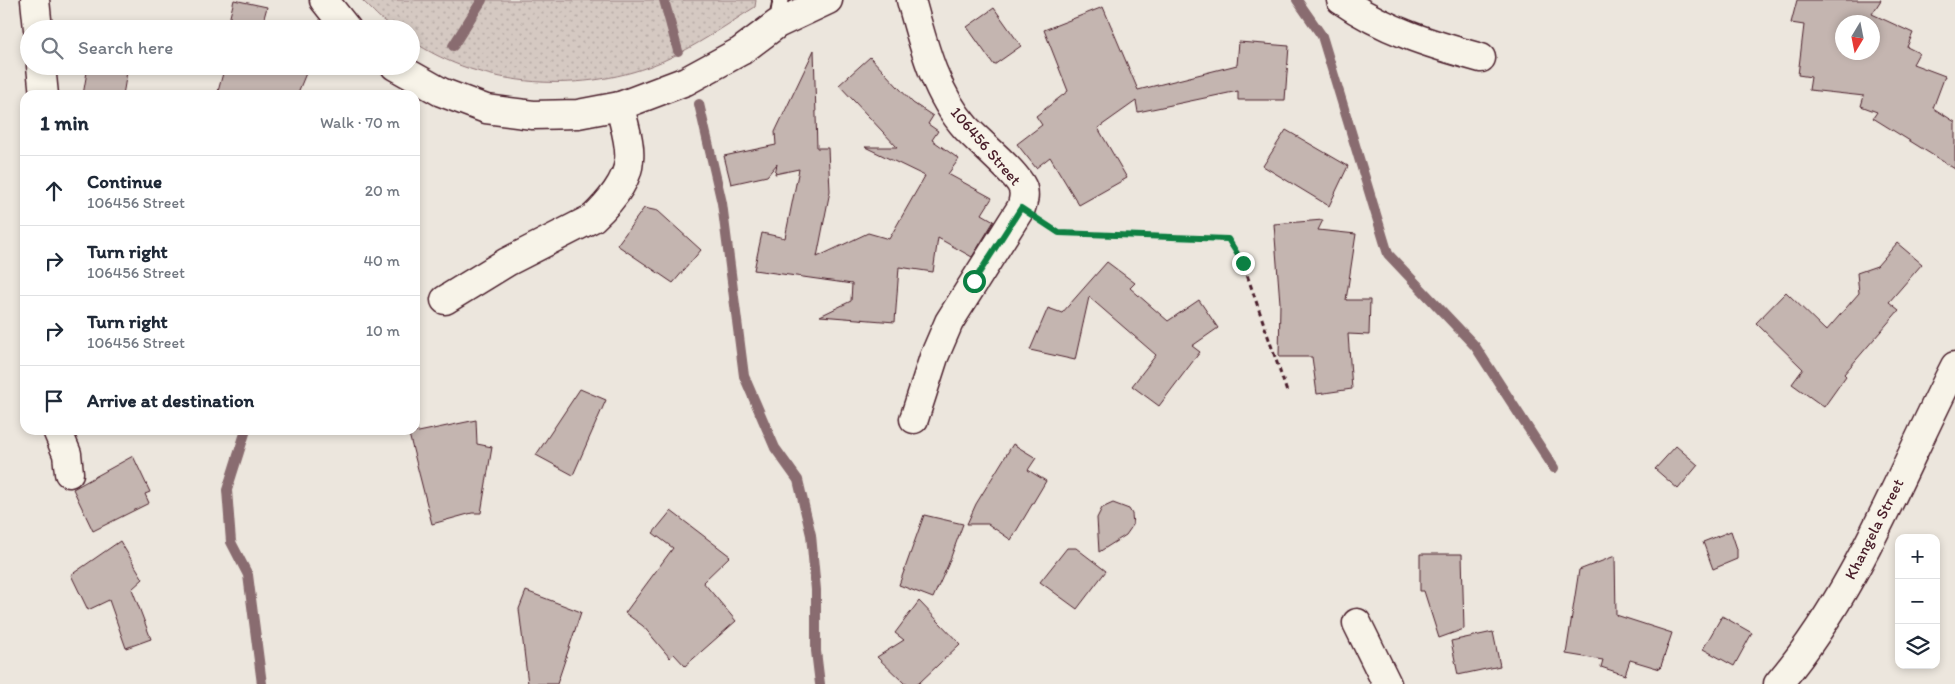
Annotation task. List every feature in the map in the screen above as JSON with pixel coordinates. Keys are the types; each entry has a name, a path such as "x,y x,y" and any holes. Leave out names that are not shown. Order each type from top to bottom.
{"street":[{"path":"35,0 37,20"},
{"path":"324,0 340,20"},
{"path":"411,75 441,92 486,109 533,115 578,114 620,106 686,81 741,51 779,12 828,0"},
{"name":"106456 Street","path":"911,0 926,55 949,104 966,128 1015,177 1023,188 1024,199 1021,208 949,322 934,357 914,419"},
{"path":"1341,0 1388,28 1433,45 1480,58"},
{"path":"42,75 43,90"},
{"path":"445,300 507,262 593,218 600,212 622,183 628,169 630,158 620,106"},
{"name":"Khangela Street","path":"1778,684 1826,619 1860,560 1955,366"},
{"path":"59,435 67,454 69,473"},
{"path":"1357,623 1387,684"}],"path":[{"name":"106456 Street","path":"1021,208 1059,233 1228,239 1243,263 1287,392"}],"shaded area":[{"path":"362,0 756,0 755,7 698,43 663,61 633,72 601,79 568,82 535,82 502,77 470,69 439,56 420,45 420,20 383,20"}],"building":[{"path":"234,0 267,7 263,20 229,20"},
{"path":"1797,0 1881,0 1872,14 1874,15 1835,15 1835,60 1880,60 1880,18 1913,33 1907,47 1919,53 1913,64 1945,76 1933,108 1955,122 1955,169 1873,118 1877,112 1861,106 1864,96 1809,90 1811,77 1798,75 1804,25 1791,23"},
{"path":"1103,7 1138,90 1237,65 1239,42 1289,46 1285,100 1238,100 1238,91 1138,112 1136,101 1098,128 1127,178 1079,205 1050,157 1036,168 1017,144 1042,125 1036,116 1068,91 1044,30"},
{"path":"994,8 1021,46 994,65 967,27"},
{"path":"814,50 817,148 828,148 830,191 817,257 868,233 889,239 925,176 865,147 897,147 839,85 870,57 913,103 933,116 928,124 938,131 932,140 959,159 948,174 992,198 982,214 994,221 972,257 938,238 933,272 899,267 895,322 820,316 851,301 852,284 754,270 762,233 785,238 799,169 775,174 777,164 767,176 731,184 724,156 776,145 775,132"},
{"path":"86,75 126,75 124,90 84,90"},
{"path":"223,75 305,75 299,90 218,90"},
{"path":"1286,130 1348,166 1329,206 1263,166"},
{"path":"644,208 658,211 701,250 673,283 617,245"},
{"path":"1323,220 1318,230 1356,234 1346,300 1370,300 1369,335 1348,334 1352,389 1317,394 1312,357 1279,357 1280,303 1274,224"},
{"path":"1897,243 1922,264 1889,302 1899,310 1844,374 1846,376 1824,407 1792,384 1803,369 1756,323 1786,292 1826,331 1859,293 1857,273 1877,266"},
{"path":"1107,262 1135,283 1130,288 1168,321 1199,300 1218,328 1192,346 1200,352 1159,406 1132,386 1156,355 1089,297 1075,360 1030,350 1048,308 1062,313"},
{"path":"580,389 606,400 573,475 536,455"},
{"path":"476,420 477,444 492,447 481,513 472,513 432,524 409,435 420,435 420,432"},
{"path":"1013,444 1036,458 1028,470 1046,481 1011,540 988,524 967,524 976,504"},
{"path":"1676,446 1698,465 1678,489 1655,469"},
{"path":"133,456 150,492 145,494 149,503 93,531 73,489"},
{"path":"1113,503 1129,509 1132,514 1133,525 1126,535 1099,552 1097,518 1102,508"},
{"path":"671,511 730,556 703,582 736,621 685,666 674,654 670,658 643,626 625,613 673,548 653,533"},
{"path":"924,515 963,524 948,565 933,598 899,585"},
{"path":"1731,531 1737,549 1737,559 1713,569 1703,542"},
{"path":"120,541 143,579 132,589 151,639 126,648 109,600 88,610 71,575"},
{"path":"1067,548 1076,548 1106,571 1077,609 1040,582"},
{"path":"1420,554 1462,554 1464,629 1439,638 1424,591 1420,591"},
{"path":"1615,556 1616,615 1672,633 1660,669 1630,660 1625,675 1601,667 1603,660 1566,654 1579,570"},
{"path":"526,591 581,612 557,684 528,684 519,609"},
{"path":"919,601 960,644 918,684 905,684 877,657 904,640 895,633"},
{"path":"1722,616 1752,633 1734,666 1703,649"},
{"path":"1493,632 1500,666 1458,675 1451,641"}],"waterway":[{"path":"453,46 482,0"},
{"path":"664,0 678,51"},
{"path":"1297,0 1322,36 1388,254 1475,346 1554,468"},
{"path":"699,104 722,203 744,376 775,448 798,480 811,535 816,590 816,651 820,684"},
{"path":"244,435 227,490 231,542 248,575 262,684"}],"route":[{"path":"974,281 1021,208 1059,233 1228,239 1243,263"}]}
